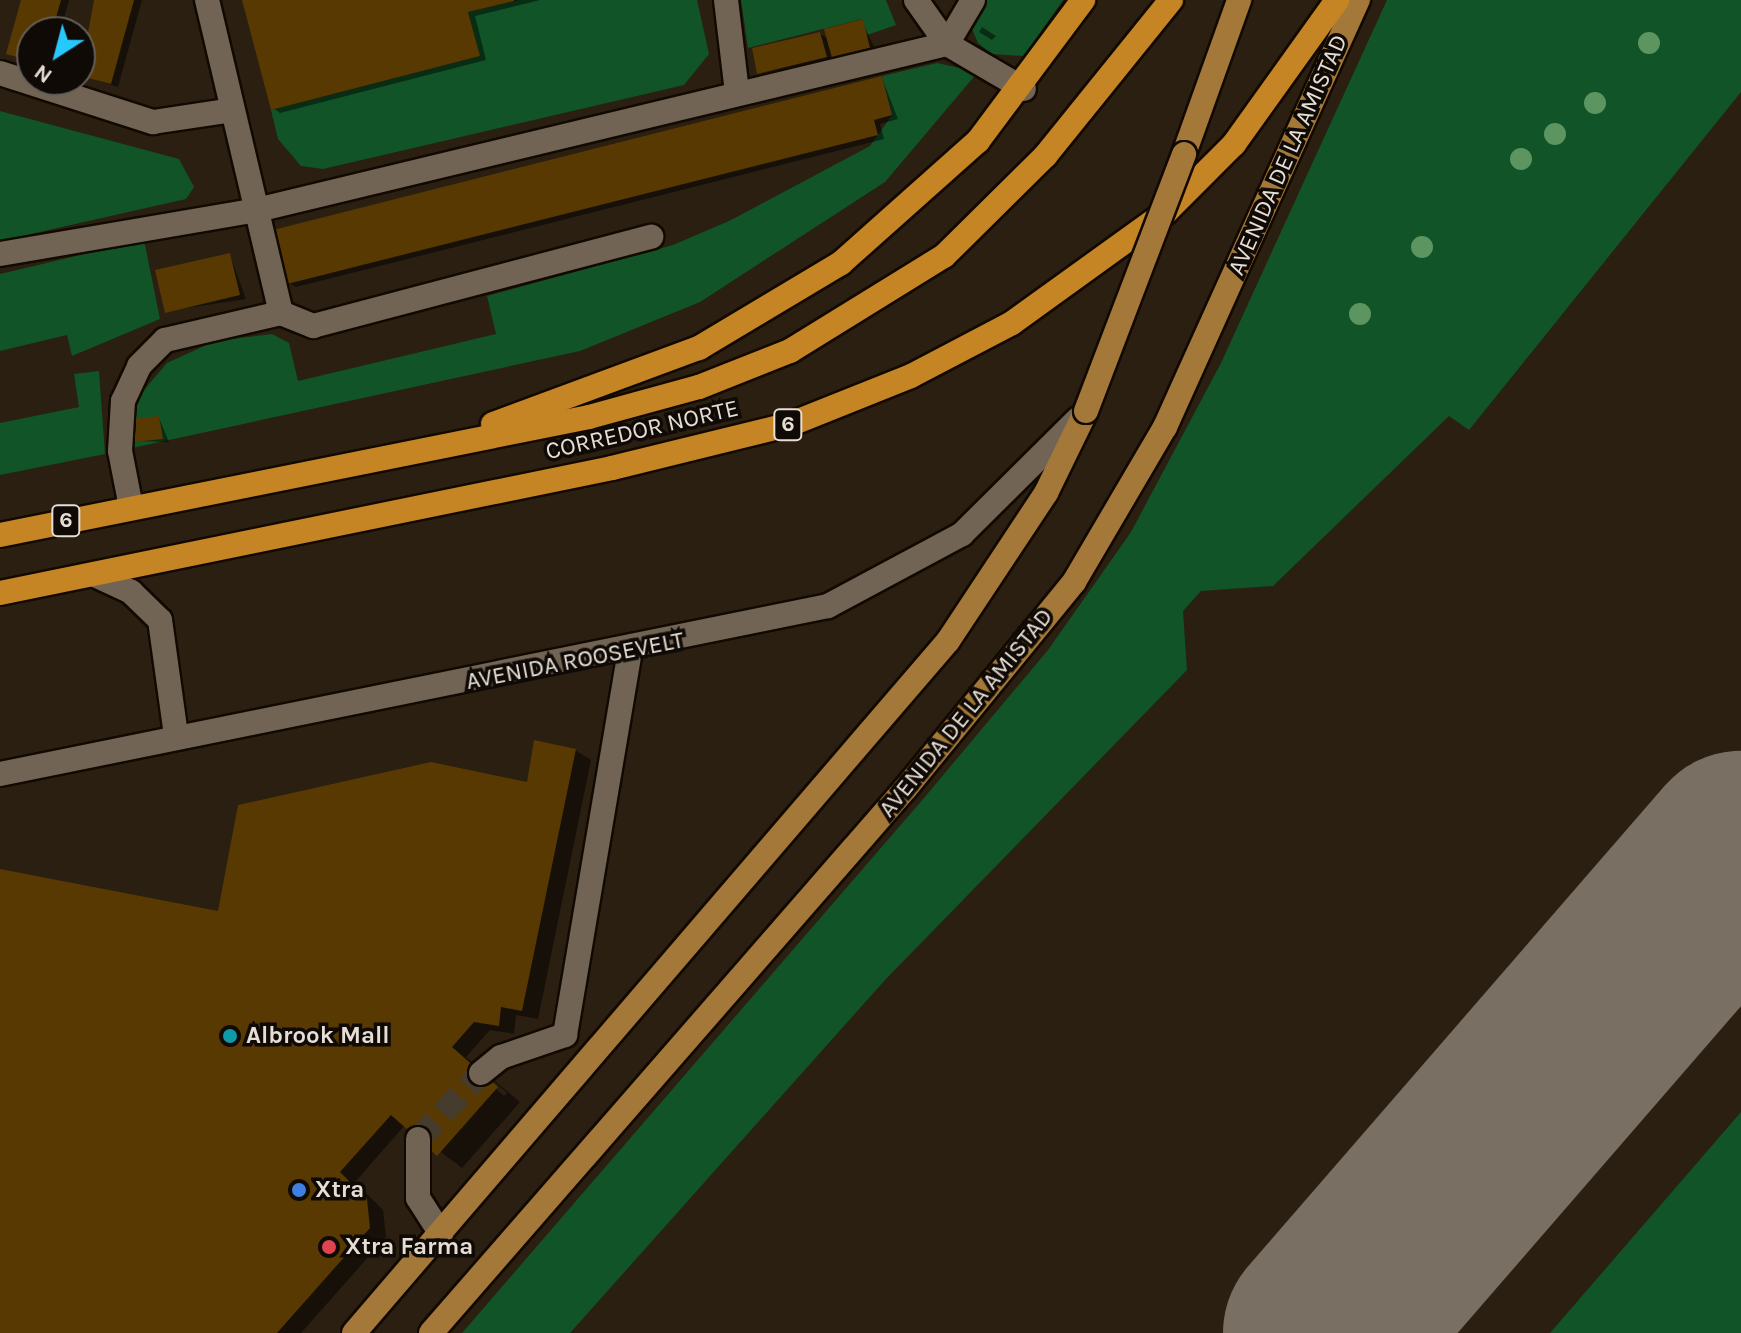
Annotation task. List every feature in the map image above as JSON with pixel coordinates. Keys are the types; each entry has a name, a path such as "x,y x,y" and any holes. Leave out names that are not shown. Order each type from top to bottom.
{"highway":[{"path":"393,459 655,367 780,304 908,210 1024,89 1083,0"},
{"name":"CORREDOR NORTE","path":"0,535 131,507 393,459 630,407 742,372 893,293 993,210 1171,0"},
{"name":"CORREDOR NORTE","path":"0,593 627,465 791,424 911,376 1012,323 1166,212 1234,144 1337,0"}],"main road":[{"path":"354,1333 597,1055 872,728 1004,561 1086,411 1148,262 1239,0"},
{"name":"AVENIDA DE LA AMISTAD","path":"431,1333 906,788 1074,582 1165,427 1358,0"}],"lane":[{"path":"207,0 281,313"},
{"path":"726,0 737,92"},
{"path":"916,0 947,44 1024,89"},
{"path":"0,254 257,210 737,92 947,44 973,0"},
{"path":"0,73 153,122 232,110"},
{"path":"131,507 120,451 123,401 139,366 165,340 281,313 313,326 651,237"},
{"name":"AVENIDA ROOSEVELT","path":"4,777 176,735 630,651 828,606 962,534 1086,411"},
{"path":"95,575 131,592 160,620 176,735"},
{"path":"565,1035 630,651"},
{"path":"565,1035 597,1055"},
{"path":"481,1073 501,1057 565,1035"},
{"path":"418,1139 418,1198 441,1234"}],"green space":[{"path":"519,0 697,0 709,54 684,85 323,169 301,166 278,139 271,110 480,56 468,12"},
{"path":"741,0 886,0 896,25 867,35 862,19 748,48"},
{"path":"986,0 1063,0 1024,56 992,54 978,43 971,27"},
{"path":"1387,0 1741,0 1741,92 1469,430 1449,416 1273,586 1201,591 1183,611 1187,670 885,980 570,1333 462,1333 1048,650 1131,532 1221,363"},
{"path":"937,63 978,72 885,182 700,302 580,351 132,448 137,398 167,363 215,341 272,334 289,343 298,381 496,334 487,296 673,245 729,221 870,146 892,115 882,76"},
{"path":"0,111 179,159 194,187 186,199 0,241"},
{"path":"144,240 160,319 72,356 67,335 0,351 0,274"},
{"path":"99,371 105,454 0,475 0,423 79,407 74,374"},
{"path":"1741,1112 1741,1333 1550,1333"}],"building":[{"path":"21,0 61,0 56,16 17,16"},
{"path":"94,0 134,0 111,84 96,80 96,16 91,16"},
{"path":"242,0 514,1 468,12 480,56 271,110"},
{"path":"16,18 16,57 6,54"},
{"path":"863,19 870,48 832,58 824,29"},
{"path":"820,32 827,57 757,74 752,48"},
{"path":"882,76 892,115 874,120 878,135 287,284 273,230"},
{"path":"230,253 240,295 165,313 155,270"},
{"path":"159,416 163,439 134,442 132,419"},
{"name":"Albrook Mall","path":"534,740 576,749 522,1011 501,1007 499,1026 474,1022 452,1047 498,1087 437,1156 391,1115 340,1172 367,1199 370,1228 277,1333 0,1333 0,869 218,911 238,805 431,762 527,782"}],"runway":[{"path":"1324,1333 1741,852"}],"tunnel":[{"path":"418,1139 481,1073"}],"place":[{"name":"Albrook Mall","path":"230,1036"},
{"name":"Xtra","path":"299,1190"},
{"name":"Xtra Farma","path":"329,1247"}]}
